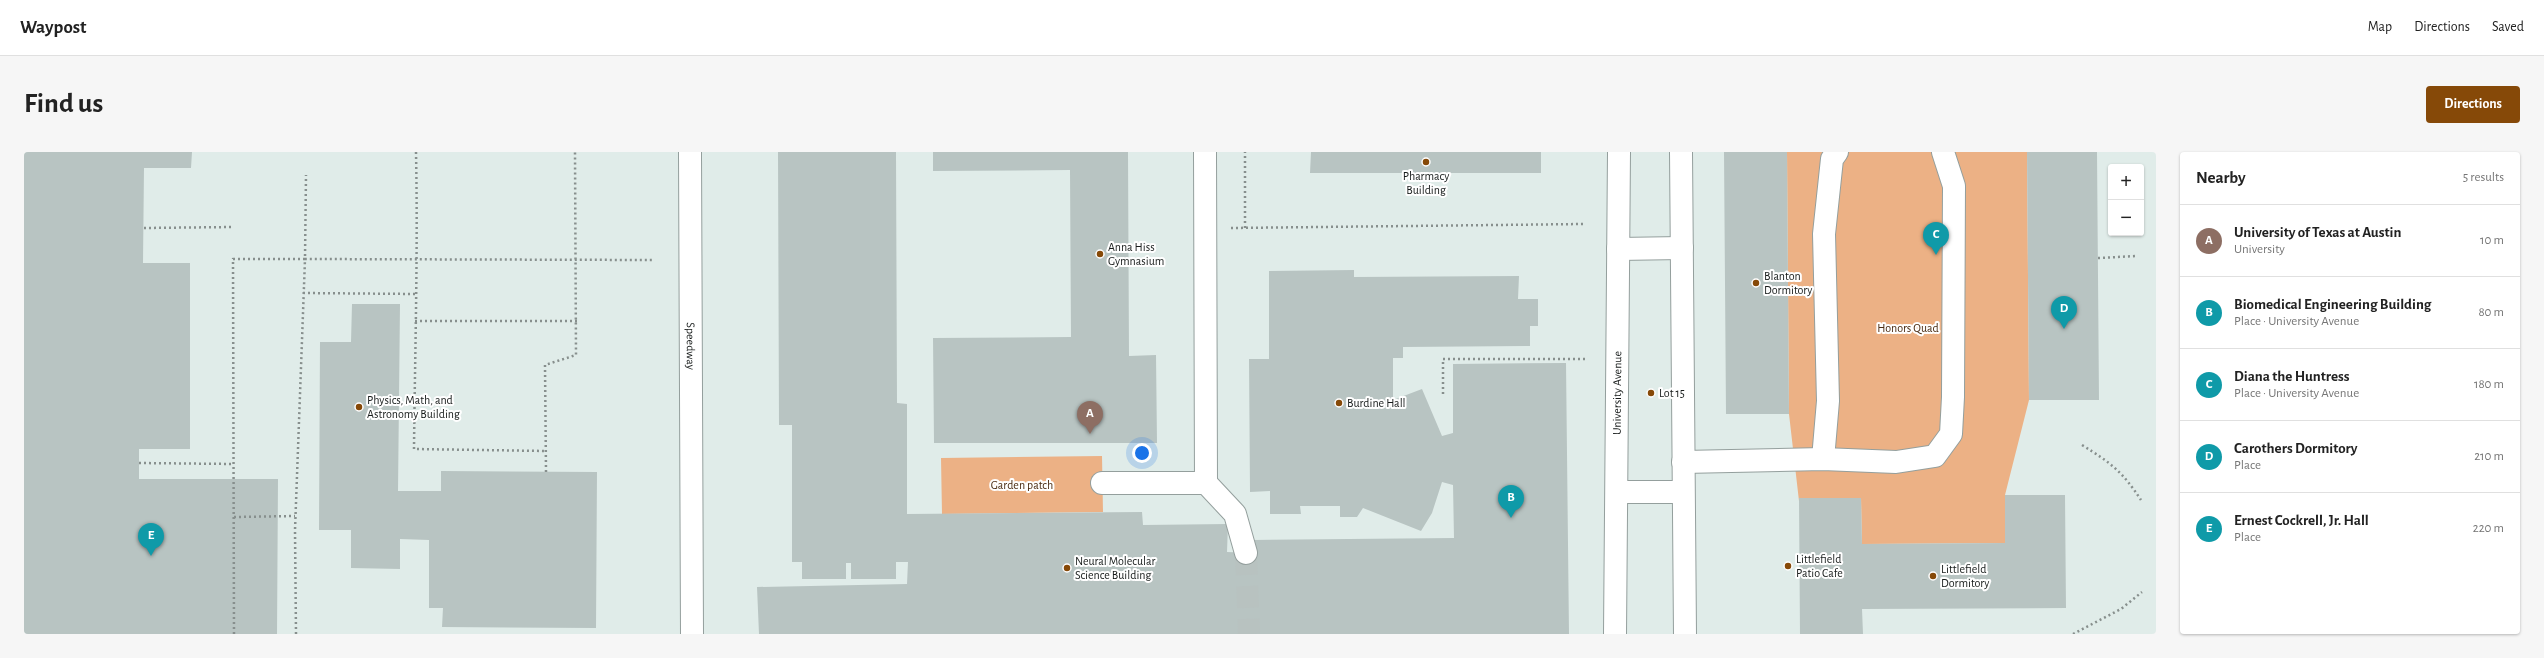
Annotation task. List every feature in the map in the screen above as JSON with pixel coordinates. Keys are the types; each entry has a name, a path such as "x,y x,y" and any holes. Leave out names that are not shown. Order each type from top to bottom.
{"street":[{"name":"Speedway","path":"690,152 690,540 692,634"},
{"path":"1205,152 1206,483 1235,514 1246,553"},
{"name":"University Avenue","path":"1615,634 1619,152"},
{"path":"1681,152 1685,634"},
{"path":"1823,459 1828,401 1824,234 1832,159 1837,152"},
{"path":"1683,462 1823,459 1896,462 1935,456 1951,434 1954,186 1943,152"},
{"path":"1618,250 1682,248"},
{"path":"1102,483 1206,483"},
{"path":"1617,492 1684,492"}],"path":[{"path":"416,152 418,260 415,294 414,449 546,451"},
{"path":"546,472 545,365 576,355 577,321 574,260 575,152"},
{"path":"1245,152 1245,228"},
{"path":"296,634 295,516 304,293 306,175"},
{"path":"1205,228 1584,224"},
{"path":"144,228 234,227"},
{"path":"2098,258 2137,256"},
{"path":"234,634 233,259 652,260"},
{"path":"304,293 415,294"},
{"path":"415,322 577,321"},
{"path":"1443,394 1443,359 1586,359"},
{"path":"2082,445 2116,466 2128,479 2141,500"},
{"path":"139,463 234,464"},
{"path":"234,517 295,516"},
{"path":"2073,634 2121,609 2142,592"}],"green space":[{"name":"Honors Quad","path":"1787,152 2027,152 2029,400 2005,495 2005,543 1862,544 1861,498 1799,501 1789,414"},
{"name":"Garden patch","path":"1102,456 1103,512 942,514 941,458"}],"building":[{"path":"24,152 192,152 191,168 144,168 143,263 190,263 190,449 139,449 139,479 278,479 277,634 24,634"},
{"path":"778,152 896,152 897,403 907,404 907,514 1142,512 1143,525 1228,524 1227,552 1252,553 1253,540 1454,538 1453,485 1442,482 1432,513 1421,531 1363,508 1357,517 1340,517 1340,506 1300,506 1301,514 1270,514 1270,491 1250,492 1249,359 1269,359 1269,271 1354,270 1354,277 1519,276 1518,299 1538,299 1538,326 1530,326 1530,346 1403,347 1403,358 1393,358 1393,400 1422,389 1442,436 1453,433 1453,364 1566,363 1569,634 759,634 757,587 907,584 908,562 896,562 896,579 851,579 851,563 846,563 846,579 802,579 802,562 792,562 792,425 779,425"},
{"name":"Anna Hiss Gymnasium","path":"933,152 1128,152 1129,356 1156,355 1157,443 934,443 933,338 1071,337 1070,170 933,171"},
{"name":"Pharmacy Building","path":"1311,152 1541,152 1541,173 1310,173"},
{"name":"Blanton Dormitory","path":"1724,152 1787,152 1789,414 1726,414"},
{"path":"2027,152 2097,152 2099,400 2029,400"},
{"name":"Physics, Math, and Astronomy Building","path":"352,304 400,304 398,491 441,491 441,471 597,472 596,628 442,627 443,608 429,608 429,540 400,539 400,569 351,568 351,530 319,530 320,342 351,342"},
{"name":"Littlefield Dormitory","path":"2005,495 2065,495 2066,608 1862,609 1863,634 1800,634 1799,498 1861,498 1862,544 2005,543"}],"tunnel":[{"path":"1246,553 1249,634"}],"place":[{"name":"Pharmacy Building","path":"1426,162"},
{"name":"Anna Hiss Gymnasium","path":"1100,254"},
{"name":"Diana the Huntress","path":"1936,255"},
{"name":"Blanton Dormitory","path":"1756,283"},
{"name":"Carothers Dormitory","path":"2064,329"},
{"name":"Lot 15","path":"1651,393"},
{"name":"Burdine Hall","path":"1339,403"},
{"name":"Physics, Math, and Astronomy Building","path":"359,407"},
{"name":"University of Texas at Austin","path":"1090,434"},
{"name":"Biomedical Engineering Building","path":"1511,518"},
{"name":"Ernest Cockrell, Jr. Hall","path":"151,556"},
{"name":"Littlefield Patio Cafe","path":"1788,566"},
{"name":"Neural Molecular Science Building","path":"1067,568"},
{"name":"Littlefield Dormitory","path":"1933,576"}]}
